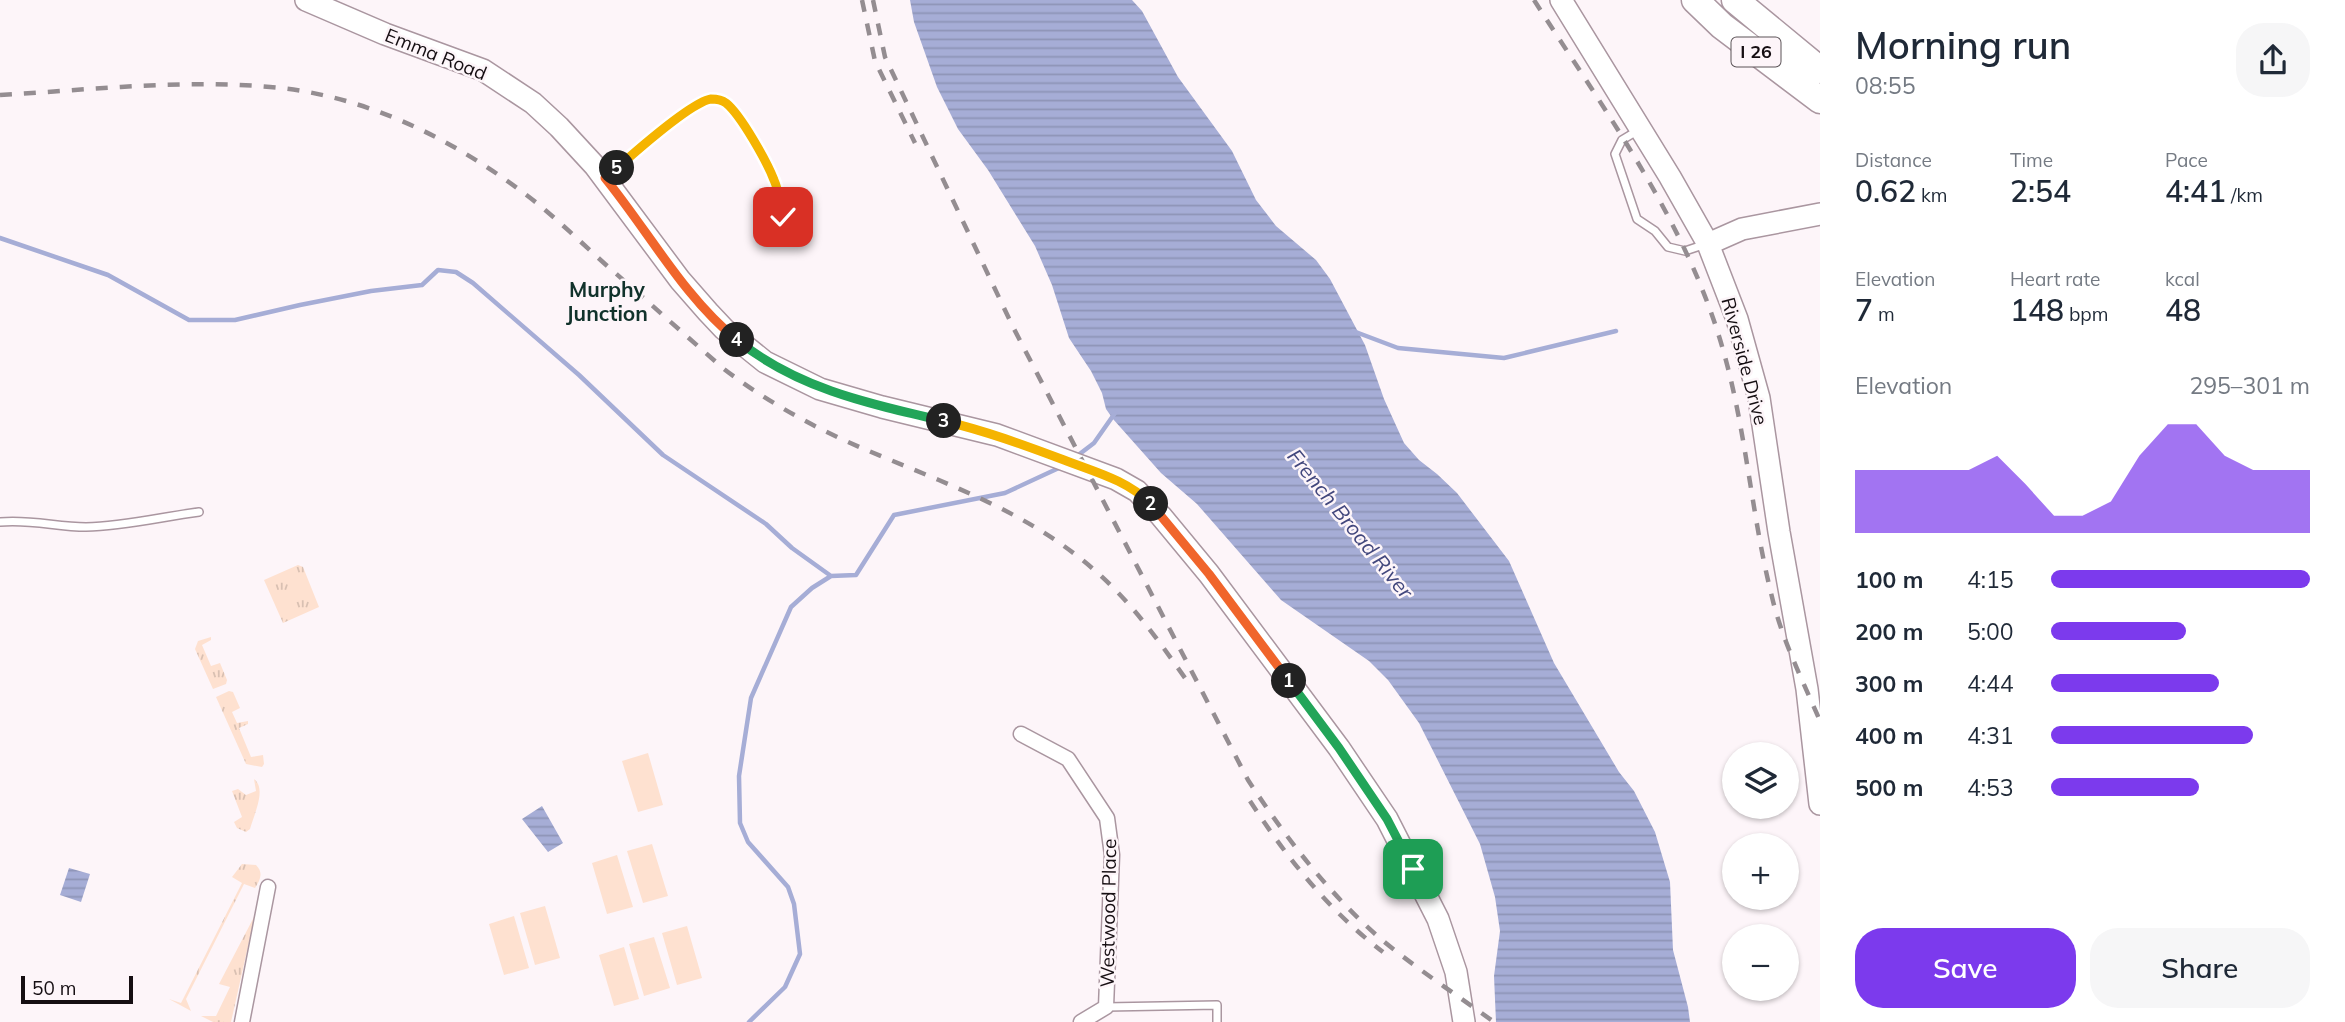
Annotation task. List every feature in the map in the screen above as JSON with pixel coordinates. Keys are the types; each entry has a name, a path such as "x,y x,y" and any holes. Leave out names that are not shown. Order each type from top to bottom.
{"highway":[{"name":"I 26","path":"1695,0 1722,26 1820,100"},
{"name":"I 26","path":"1735,0 1820,70"}],"street":[{"name":"Emma Road","path":"306,0 386,34 483,70 533,103 559,127 605,178 708,313 765,362 820,389 998,435 1116,479 1137,491 1209,574 1339,748 1387,819 1438,919 1456,972 1464,1022"},
{"name":"Riverside Drive","path":"1561,0 1707,244 1737,319 1759,398 1807,689 1820,804"},
{"path":"1707,244 1742,229 1820,214"},
{"name":"Westwood Place","path":"1021,734 1068,759 1107,818 1112,855 1106,1007"},
{"path":"242,1022 268,887"},
{"path":"1081,1022 1106,1007"}],"lane":[{"path":"605,178 700,102 713,99 724,101 734,111 775,181 783,217"},
{"path":"1640,129 1622,140 1615,154 1637,219 1655,231 1668,247 1685,251 1707,244"},
{"path":"0,522 38,521 82,527 103,526 199,512"},
{"path":"1106,1007 1217,1005 1217,1022"}],"green space":[{"path":"298,565 303,567 319,607 283,623 264,580"},
{"path":"211,637 211,640 202,645 211,666 220,663 227,680 226,684 213,689 195,649 198,641"},
{"path":"233,692 240,708 232,712 237,723 248,721 248,724 239,728 251,757 263,755 262,767 246,764 216,697"},
{"path":"648,753 663,805 638,812 622,761"},
{"path":"254,779 258,783 260,795 250,829 246,832 237,828 234,822 242,817 232,791 238,789 246,795 256,791"},
{"path":"652,844 668,896 643,903 627,851"},
{"path":"617,855 633,907 607,914 592,863"},
{"path":"242,864 256,865 261,874 260,879 255,888 244,884 186,999 191,1011 169,999 181,1003 242,883 232,877"},
{"path":"545,906 560,958 535,965 520,913"},
{"path":"255,915 231,1022 213,1022 201,1016 216,1016 230,987 219,984"},
{"path":"514,916 529,968 504,975 489,924"},
{"path":"687,926 702,978 677,985 662,933"},
{"path":"654,937 670,988 644,996 629,944"},
{"path":"624,947 639,999 614,1006 599,955"}],"water":[{"name":"French Broad River","path":"910,0 1132,0 1142,11 1178,77 1232,151 1256,200 1276,226 1316,260 1330,279 1365,345 1384,399 1404,443 1457,493 1509,561 1554,663 1619,772 1634,791 1655,832 1670,882 1673,950 1690,1022 1496,1022 1494,976 1500,931 1495,897 1480,844 1419,723 1388,680 1369,661 1281,600 1197,504 1161,473 1113,419 1106,409 1102,393 1091,371 1069,338 1052,285 1035,246 988,170 958,129 937,87 914,22"},
{"path":"542,806 563,843 548,852 522,819"},
{"path":"69,868 90,874 81,902 60,895"}],"waterway":[{"path":"0,238 108,275 189,320 235,320 371,291 422,285 438,270 456,272 473,283 579,375 663,455 766,524 792,548 831,576"},
{"path":"1353,331 1398,348 1504,358 1616,331"},
{"path":"1077,456 1094,443 1115,413"},
{"path":"749,1022 785,987 800,954 794,904 788,887 748,842 740,823 739,776 751,698 791,607 812,588 831,576 856,575 894,515 1005,493 1061,467"}],"railway":[{"path":"862,0 875,61 915,143"},
{"path":"873,0 885,57 1013,327 1248,780 1309,864 1344,904 1382,940 1494,1022"},
{"path":"1534,0 1637,161 1683,245 1702,289 1718,333 1735,399 1758,531 1776,613 1820,721"},
{"path":"0,95 169,85 270,87 343,100 378,111 445,142 478,161 538,204 724,369 753,390 832,434 995,505 1076,555 1122,597 1185,678"},
{"path":"1250,801 1310,883 1345,919 1383,952"}],"district":[{"name":"Murphy Junction","path":"607,302"}],"route":[{"path":"783,217 775,181 734,111 724,101 713,99 700,102 605,178 708,313 765,362 820,389 998,435 1116,479 1137,491 1209,574 1339,748 1387,819 1413,869"}]}
